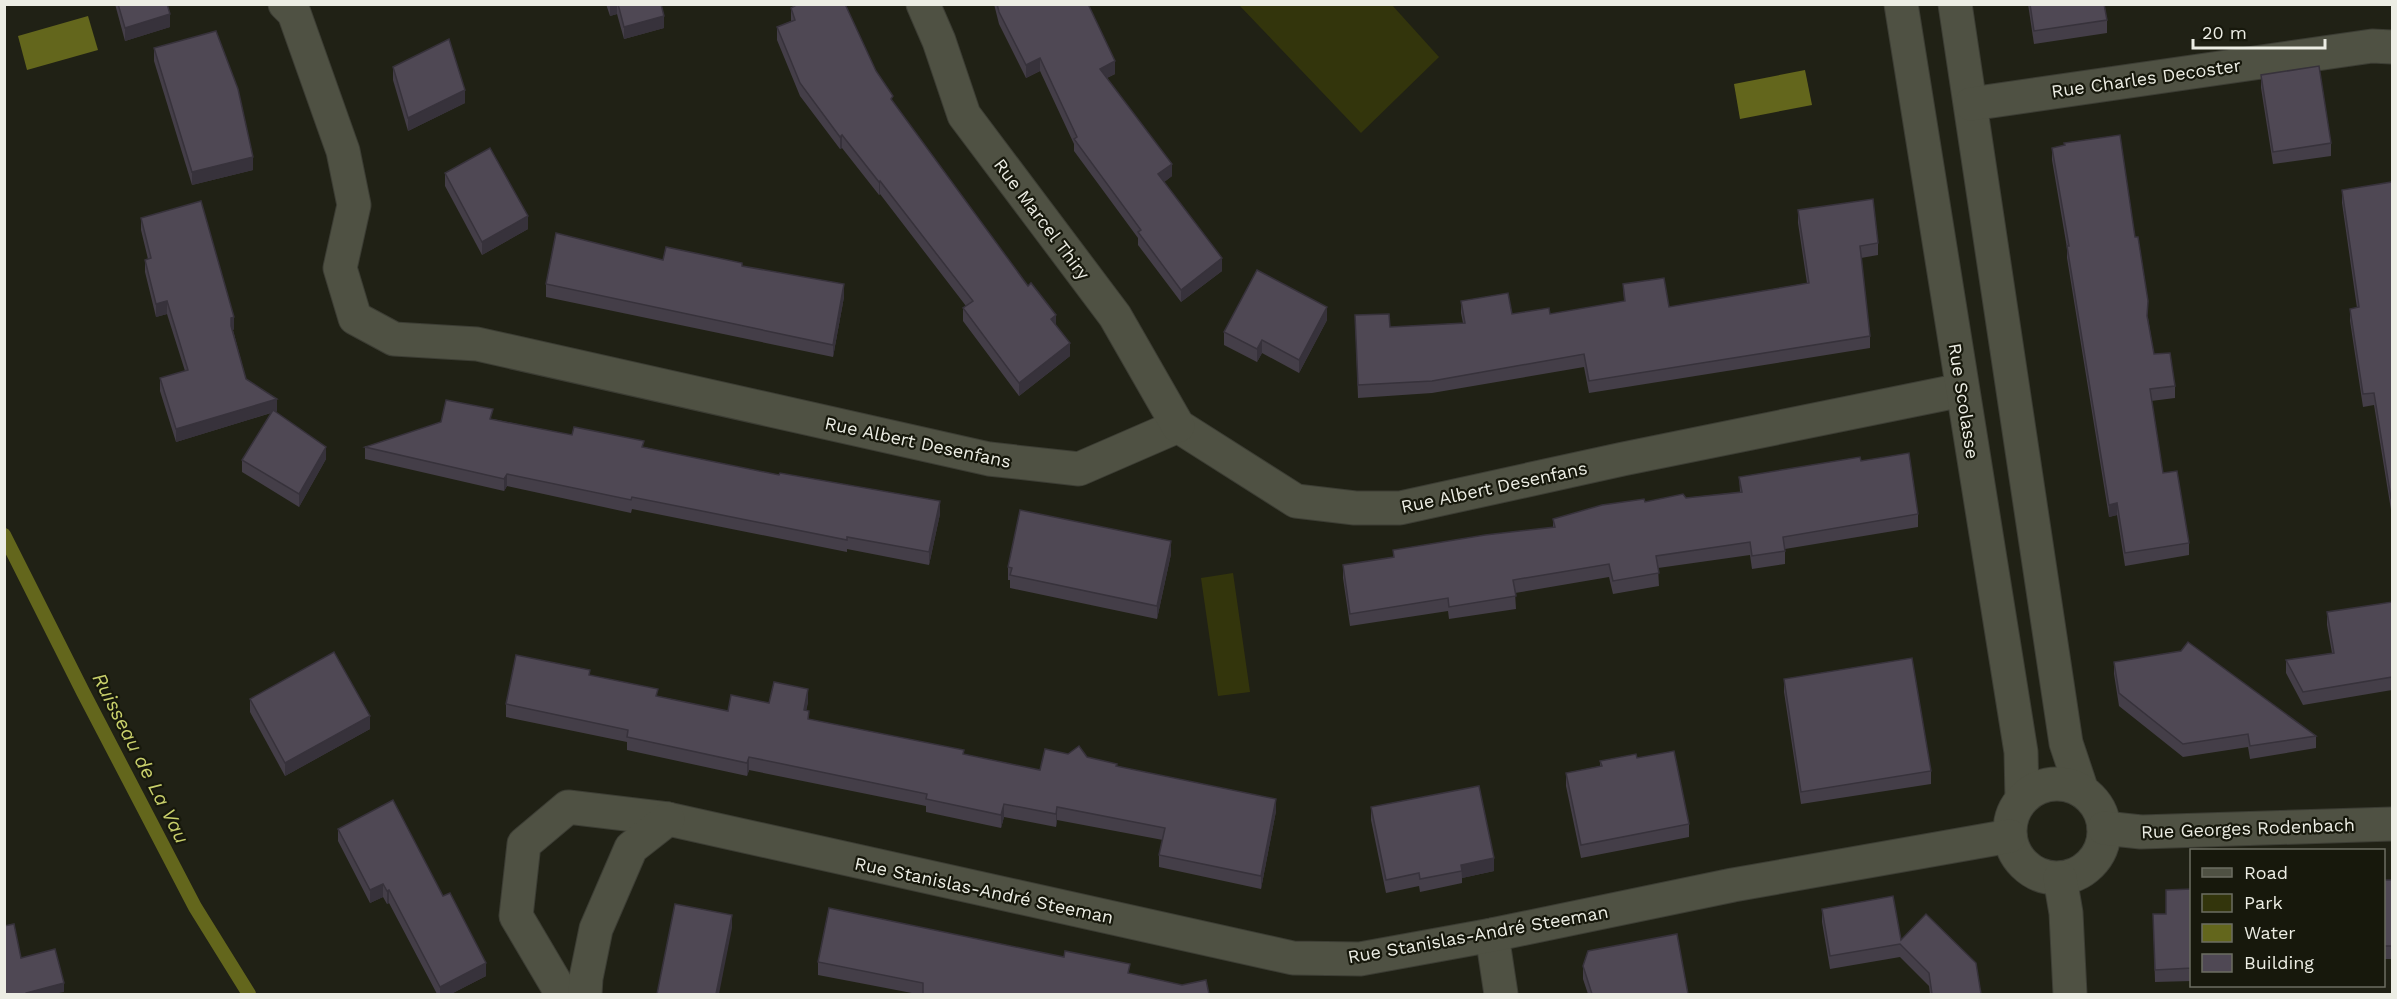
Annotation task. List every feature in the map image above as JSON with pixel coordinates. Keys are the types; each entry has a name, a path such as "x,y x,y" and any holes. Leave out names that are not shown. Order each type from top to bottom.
{"street":[{"name":"Rue Albert Desenfans","path":"285,4 294,13 343,151 354,205 340,268 355,318 394,339 477,344 989,459 1078,469 1178,426 1296,501 1355,508 1400,508 1623,459 1962,390"},
{"name":"Rue Marcel Thiry","path":"923,4 939,40 964,115 1115,316 1178,426"},
{"name":"Rue Scolasse","path":"1900,4 2021,752 2022,798"},
{"path":"1955,4 2066,743 2082,791 2097,807 2104,828 2103,843 2097,856 2081,871 2060,878 2046,877 2032,872 2013,850 2010,823 2015,809 2022,798 2040,786 2062,783 2082,791"},
{"name":"Rue Charles Decoster","path":"1971,104 2372,46 2392,47"},
{"name":"Rue Stanislas-André Steeman","path":"562,994 516,916 524,844 568,807 668,819 1293,958 1360,959 1492,935 1733,885 2010,836"},
{"path":"585,994 596,929 631,848 668,819"},
{"name":"Rue Georges Rodenbach","path":"2104,828 2141,832 2392,824"},
{"path":"2060,878 2066,913 2070,994"},
{"path":"1492,935 1501,994"}],"green space":[{"path":"1239,5 1392,5 1439,57 1361,133"},
{"path":"1233,573 1250,692 1218,696 1201,578"}],"water":[{"path":"88,16 98,50 27,70 18,36"},
{"path":"1805,70 1812,105 1740,119 1734,84"}],"building":[{"path":"118,4 167,4 170,14 125,28"},
{"path":"618,4 661,4 664,16 624,27"},
{"path":"798,4 845,4 876,71 893,96 891,99 1028,286 1031,283 1056,315 1051,319 1070,343 1019,383 963,308 973,301 880,181 842,135 840,137 800,83 777,27 795,20 791,8"},
{"path":"997,4 1088,4 1115,61 1100,69 1172,164 1158,174 1222,258 1181,290 1138,232 1141,230 1074,139 1077,137 1040,58 1026,65"},
{"path":"2030,4 2104,4 2107,20 2034,31"},
{"path":"216,31 238,89 253,157 192,172 154,48"},
{"path":"449,39 465,90 408,118 393,67"},
{"path":"2319,66 2331,143 2273,152 2261,75"},
{"path":"2120,135 2135,237 2138,237 2148,301 2147,316 2154,354 2170,353 2175,386 2150,389 2163,473 2177,471 2189,543 2125,553 2117,503 2109,505 2052,148 2065,145 2064,143"},
{"path":"490,148 528,216 482,242 445,173"},
{"path":"2392,182 2391,498 2374,393 2363,394 2350,309 2359,307 2342,190"},
{"path":"1873,199 1878,243 1860,246 1870,336 1589,381 1584,354 1432,381 1358,385 1355,315 1389,314 1390,327 1465,323 1461,301 1508,293 1512,314 1549,308 1550,314 1625,301 1623,284 1664,278 1669,307 1809,283 1798,210"},
{"path":"201,201 234,317 231,318 231,326 246,379 277,399 176,429 160,378 188,370 167,301 156,304 145,260 151,258 141,218"},
{"path":"556,233 663,260 666,247 742,263 742,266 844,284 833,345 546,284"},
{"path":"1257,270 1327,307 1299,360 1262,340 1257,349 1224,332"},
{"path":"446,400 493,409 490,419 572,435 574,427 644,441 642,447 779,475 780,473 940,501 929,552 847,537 847,540 632,497 631,500 507,474 504,479 365,447 441,422"},
{"path":"273,410 326,447 299,494 242,460"},
{"path":"1909,453 1918,514 1783,537 1785,551 1752,556 1750,542 1656,556 1659,573 1613,581 1609,564 1513,580 1516,596 1449,607 1448,598 1350,614 1343,565 1394,557 1393,550 1485,535 1555,527 1553,519 1602,505 1644,499 1645,502 1683,494 1686,498 1742,492 1739,477 1860,457 1861,461"},
{"path":"1020,510 1171,541 1157,606 1010,575 1012,568 1008,567"},
{"path":"2392,602 2392,677 2303,692 2286,660 2334,653 2327,612"},
{"path":"2188,642 2316,736 2250,746 2248,734 2183,744 2119,693 2114,662 2181,651"},
{"path":"334,652 370,716 285,763 250,699"},
{"path":"516,655 590,670 589,675 658,689 656,696 728,711 731,695 769,703 774,682 808,689 804,710 809,711 808,719 964,750 963,754 1040,770 1045,749 1068,754 1079,746 1087,757 1117,764 1116,766 1276,799 1261,876 1159,855 1165,828 1057,807 1056,814 1004,804 1001,815 926,799 927,794 749,757 747,763 627,737 628,730 506,704"},
{"path":"1912,658 1931,771 1801,792 1784,679"},
{"path":"1674,751 1689,824 1581,845 1566,773 1602,766 1600,761 1636,754 1637,758"},
{"path":"1479,786 1494,858 1461,865 1462,871 1420,879 1419,873 1386,880 1371,807"},
{"path":"393,800 443,896 450,893 486,963 440,987 389,890 387,891 383,884 370,890 338,829"},
{"path":"2385,880 2392,880 2392,946 2385,946"},
{"path":"2190,889 2190,968 2155,970 2153,914 2166,914 2166,890"},
{"path":"1893,896 1901,940 1926,914 1976,963 1981,994 1932,994 1929,973 1900,944 1830,956 1822,909"},
{"path":"675,904 732,915 716,994 657,994"},
{"path":"829,908 1064,957 1065,951 1130,964 1128,973 1182,985 1206,980 1209,994 923,994 923,983 818,962"},
{"path":"14,924 21,958 55,949 64,983 26,994 4,994 4,926"},
{"path":"1677,934 1688,994 1592,994 1583,966 1588,951"}],"waterway":[{"name":"Ruisseau de La Vau","path":"4,535 195,907 249,994"}]}
